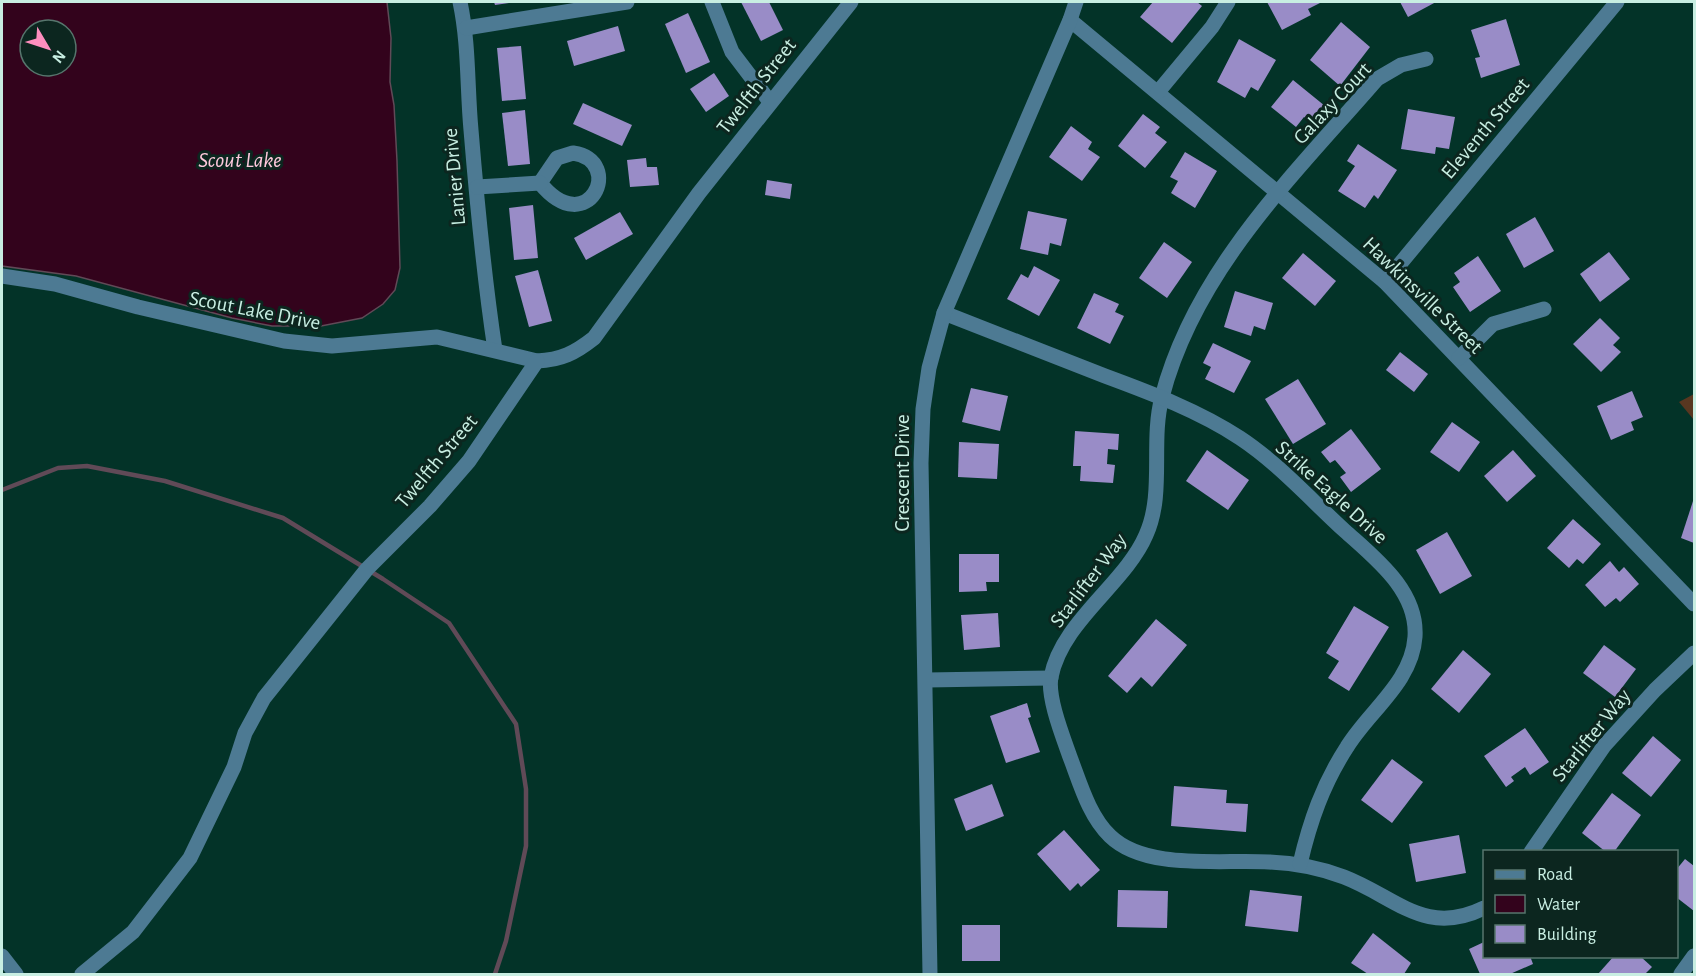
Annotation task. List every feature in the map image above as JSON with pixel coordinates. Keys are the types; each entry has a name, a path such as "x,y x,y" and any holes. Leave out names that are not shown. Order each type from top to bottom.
{"street":[{"name":"Lanier Drive","path":"460,2 466,28 470,129 480,235 495,350"},
{"path":"466,28 627,2"},
{"path":"712,2 732,52 770,102"},
{"name":"Twelfth Street","path":"82,975 133,932 190,858 234,766 244,734 264,698 368,569 463,468 537,361 553,361 574,354 594,338 699,193 851,2"},
{"name":"Crescent Drive","path":"930,975 927,680 921,463 923,409 928,368 944,313 1076,2"},
{"path":"1158,92 1212,27 1228,2"},
{"name":"Eleventh Street","path":"1385,282 1617,2"},
{"name":"Hawkinsville Street","path":"1070,20 1385,282 1695,604"},
{"name":"Galaxy Court","path":"1279,192 1377,79 1401,65 1426,59"},
{"path":"477,187 540,183"},
{"name":"Starlifter Way","path":"1051,678 1078,622 1128,564 1145,538 1155,513 1156,427 1162,398 1174,361 1197,308 1222,264 1279,192"},
{"name":"Scout Lake Drive","path":"2,276 55,284 138,307 284,341 332,346 437,337 537,361"},
{"path":"1459,358 1493,324 1544,309"},
{"name":"Strike Eagle Drive","path":"944,313 1162,398 1222,427 1262,455 1389,572 1407,598 1413,616 1415,637 1410,659 1389,695 1347,747 1327,782 1310,821 1300,864"},
{"name":"Starlifter Way","path":"1532,850 1604,746 1655,690 1695,653"},
{"path":"927,680 1051,678 1053,699 1064,740 1087,802 1109,836 1136,853 1161,858 1300,864 1343,876 1423,917 1449,919 1483,909"},
{"path":"2,956 14,974"},
{"path":"1681,975 1695,956"}],"shaded area":[{"path":"1694,394 1694,420 1679,402"}],"water":[{"name":"Scout Lake","path":"2,2 387,2 391,38 390,82 394,105 400,268 395,290 383,304 362,318 321,326 272,326 232,318 76,276 2,266"}],"building":[{"path":"494,2 509,2 509,3 495,5"},
{"path":"741,2 769,2 783,30 761,41"},
{"path":"1153,2 1197,2 1202,6 1172,43 1140,17"},
{"path":"1267,2 1322,2 1308,9 1311,15 1282,30"},
{"path":"1400,2 1436,2 1408,17"},
{"path":"688,13 710,62 686,73 665,24"},
{"path":"1506,19 1520,65 1481,78 1475,58 1480,57 1471,30"},
{"path":"1341,22 1370,47 1340,86 1310,60"},
{"path":"618,26 625,51 574,66 567,41"},
{"path":"1239,39 1276,60 1258,91 1251,87 1245,98 1217,82"},
{"path":"521,46 526,99 502,101 497,48"},
{"path":"714,73 729,96 706,112 690,89"},
{"path":"1293,80 1325,106 1312,123 1304,117 1296,127 1271,107"},
{"path":"583,103 632,125 622,146 573,124"},
{"path":"1408,109 1455,117 1449,149 1436,147 1435,154 1401,149"},
{"path":"525,110 530,164 508,166 502,113"},
{"path":"1143,114 1160,127 1155,133 1167,142 1145,168 1118,146"},
{"path":"1071,126 1092,142 1088,149 1100,157 1082,181 1049,157"},
{"path":"1358,144 1397,170 1378,199 1374,195 1365,208 1338,191 1355,166 1347,161"},
{"path":"1185,152 1217,171 1195,208 1171,193 1178,181 1170,177"},
{"path":"646,158 647,167 657,167 659,185 630,187 627,160"},
{"path":"767,180 792,184 790,199 765,195"},
{"path":"533,205 538,258 514,260 509,208"},
{"path":"1028,211 1067,219 1061,246 1050,243 1048,255 1020,249"},
{"path":"620,212 633,234 586,260 574,238"},
{"path":"1535,217 1554,251 1524,268 1506,234"},
{"path":"1164,242 1192,262 1167,298 1139,278"},
{"path":"1609,252 1630,279 1600,302 1580,274"},
{"path":"1303,253 1336,281 1315,306 1282,278"},
{"path":"1478,256 1501,291 1470,312 1453,287 1460,282 1454,273"},
{"path":"1034,266 1060,280 1039,316 1007,299 1021,274 1028,278"},
{"path":"538,270 552,321 529,327 515,276"},
{"path":"1235,291 1273,303 1265,330 1254,326 1251,336 1224,327"},
{"path":"1094,293 1119,304 1115,312 1124,316 1110,344 1077,328"},
{"path":"1600,318 1620,338 1613,345 1621,352 1601,372 1573,344"},
{"path":"1213,343 1251,361 1234,393 1205,379 1211,367 1203,363"},
{"path":"1400,352 1428,374 1414,392 1386,370"},
{"path":"1298,379 1326,424 1293,444 1265,399"},
{"path":"971,388 1008,396 1000,431 962,422"},
{"path":"1632,391 1643,417 1631,422 1634,430 1611,440 1597,406"},
{"path":"1452,422 1480,442 1459,472 1430,452"},
{"path":"1351,429 1381,469 1351,492 1340,477 1346,473 1335,460 1330,463 1321,452"},
{"path":"1075,431 1119,434 1118,450 1108,449 1107,464 1115,465 1113,483 1080,481 1081,466 1073,466"},
{"path":"959,442 999,444 997,479 958,477"},
{"path":"1207,450 1249,480 1228,510 1186,481"},
{"path":"1513,450 1536,476 1507,502 1484,476"},
{"path":"1694,498 1694,543 1681,538"},
{"path":"1573,519 1601,544 1583,564 1577,559 1569,568 1547,548"},
{"path":"1447,532 1472,576 1440,594 1416,550"},
{"path":"959,554 999,554 999,582 986,582 987,591 959,592"},
{"path":"1610,561 1619,572 1624,567 1639,584 1620,602 1616,598 1605,607 1585,585"},
{"path":"1354,606 1389,627 1349,691 1328,678 1339,661 1326,653"},
{"path":"998,613 1000,647 964,650 961,615"},
{"path":"1156,619 1187,645 1152,687 1141,677 1127,693 1108,676"},
{"path":"1604,645 1636,669 1615,697 1583,673"},
{"path":"1463,650 1491,674 1459,713 1431,689"},
{"path":"1027,703 1031,717 1028,718 1040,752 1006,763 990,716"},
{"path":"1525,728 1549,762 1530,775 1525,767 1511,777 1514,781 1506,787 1484,756"},
{"path":"1653,736 1681,760 1651,797 1622,773"},
{"path":"1392,759 1423,782 1392,823 1361,800"},
{"path":"992,784 1004,816 966,831 954,799"},
{"path":"1174,786 1227,790 1226,803 1248,804 1246,832 1171,826"},
{"path":"1612,793 1641,815 1615,850 1603,850 1582,833"},
{"path":"1064,830 1100,870 1081,887 1078,883 1070,891 1037,854"},
{"path":"1459,835 1466,873 1416,882 1409,844"},
{"path":"1685,859 1694,866 1694,911 1678,899 1678,868"},
{"path":"1118,890 1168,891 1167,928 1117,927"},
{"path":"1250,890 1302,896 1298,932 1245,926"},
{"path":"962,925 1000,925 1000,961 962,961"},
{"path":"1373,933 1411,963 1404,974 1368,974 1351,963"},
{"path":"1483,942 1483,958 1531,958 1533,964 1510,974 1480,974 1469,949"},
{"path":"1612,958 1642,958 1652,967 1645,974 1598,974"}],"waterway":[{"path":"2,490 58,468 87,466 165,481 283,518 383,579 449,623 516,724 526,789 526,846 506,941 495,974"}]}
